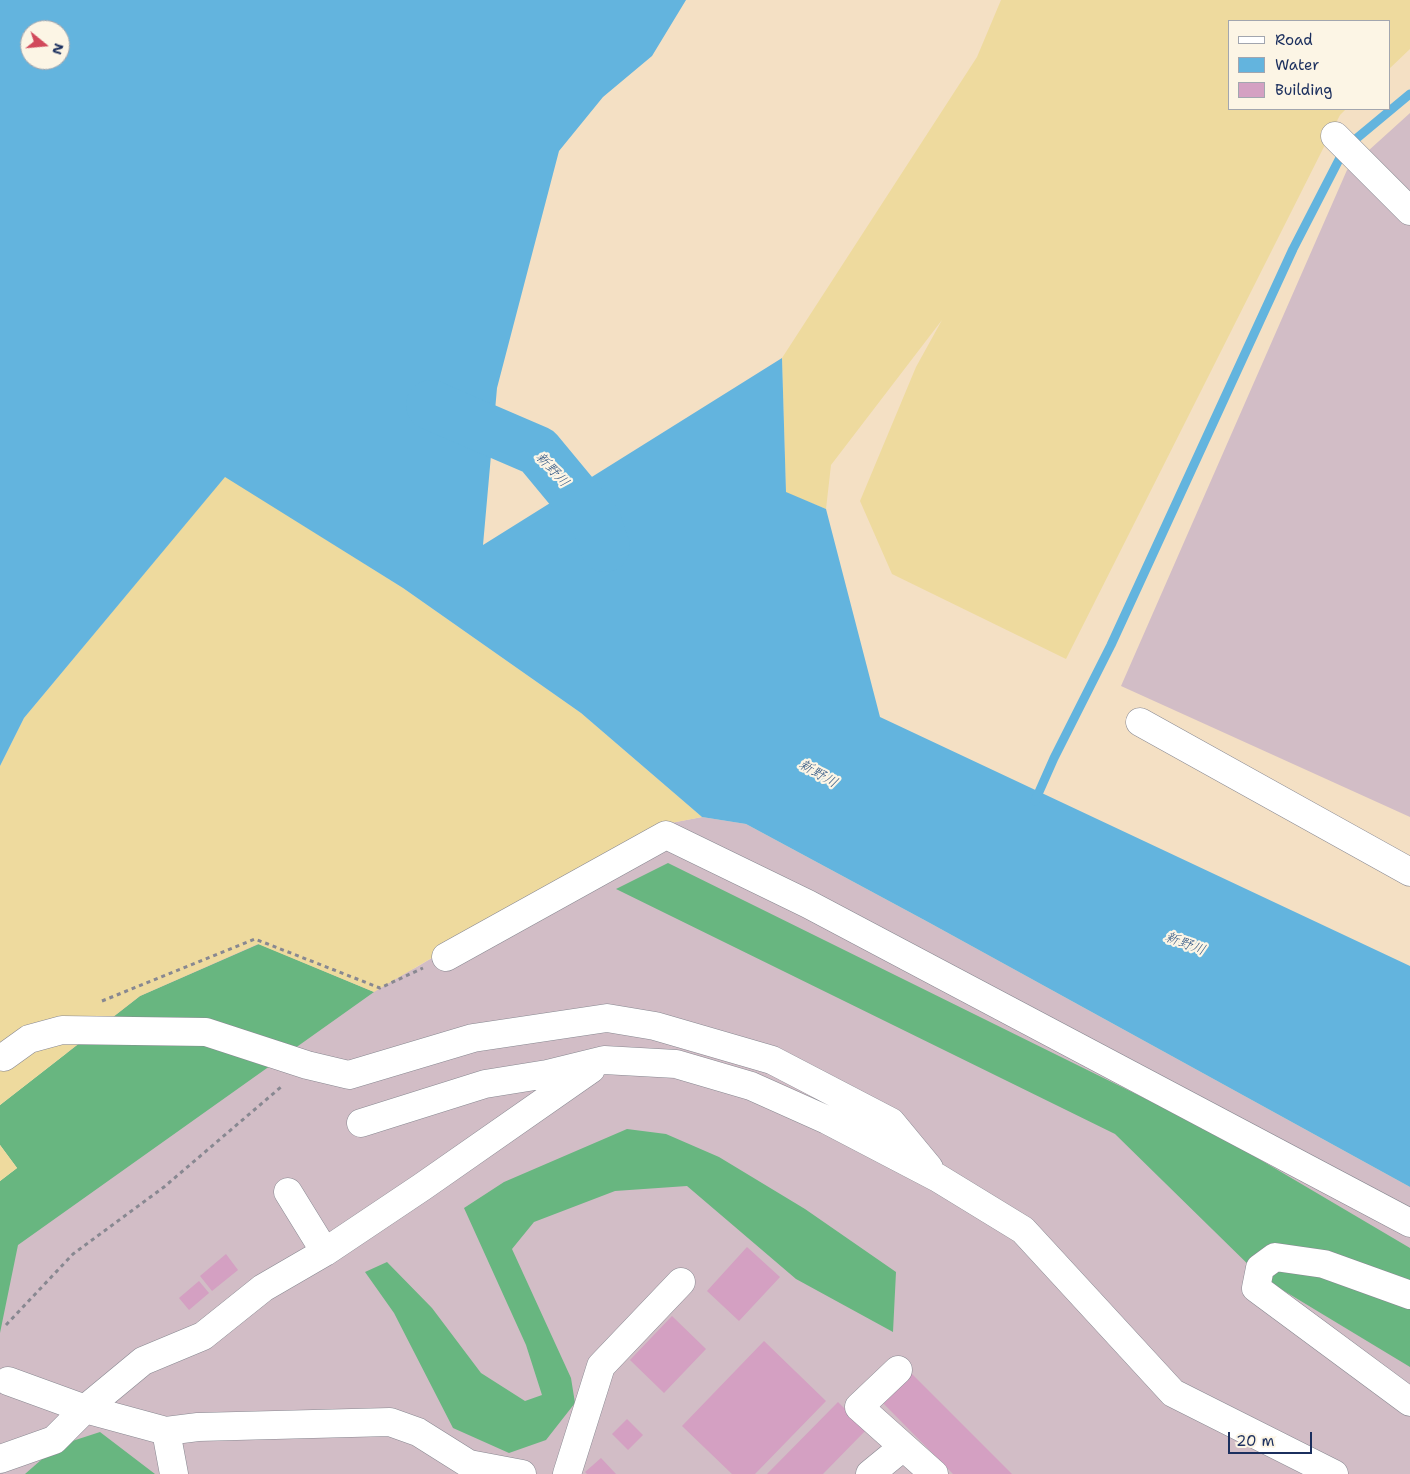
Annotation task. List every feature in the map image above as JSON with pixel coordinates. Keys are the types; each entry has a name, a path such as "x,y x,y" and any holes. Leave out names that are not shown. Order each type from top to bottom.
{"street":[{"path":"1335,136 1410,211"},
{"path":"1140,722 1410,872"},
{"path":"446,957 666,835 808,904 1410,1223"},
{"path":"4,1057 29,1039 62,1030 206,1032 306,1065 349,1075 473,1038 607,1018 655,1026 772,1060 891,1122 938,1178"},
{"path":"362,1123 485,1084 547,1074 604,1060 676,1064 751,1086 827,1120 938,1178 1023,1230 1173,1393 1334,1474"},
{"path":"0,1459 54,1440 84,1409 143,1361 203,1336 263,1288 324,1252 422,1187 604,1060"},
{"path":"288,1192 324,1252"},
{"path":"1410,1295 1324,1264 1274,1257 1260,1268 1256,1288 1410,1402"},
{"path":"567,1474 601,1366 681,1282"},
{"path":"898,1370 859,1406 934,1474"},
{"path":"8,1381 84,1409 166,1431 198,1427 390,1422 418,1432 469,1464 522,1474"},
{"path":"166,1431 174,1474"},
{"path":"870,1474 904,1447"}],"path":[{"path":"97,1006 104,1000 255,939 380,988 446,957"},
{"path":"6,1325 73,1254 164,1187 306,1065"}],"shaded area":[{"path":"1410,113 1410,817 1121,686 1347,170"},
{"path":"702,817 746,824 1410,1187 1410,1474 0,1474 0,1251 127,1161 41,1007 251,926 379,984 415,968 655,826"}],"green space":[{"path":"668,863 1215,1133 1410,1248 1410,1367 1261,1277 1115,1134 616,889"},
{"path":"259,944 374,992 18,1245 0,1333 0,1181 17,1168 0,1145 0,1105 140,996"},
{"path":"627,1129 666,1134 719,1157 805,1209 896,1272 893,1332 796,1279 687,1186 615,1191 534,1222 512,1249 571,1378 575,1403 546,1440 509,1453 453,1428 394,1313 365,1272 387,1262 432,1308 481,1373 525,1401 542,1395 526,1345 464,1208 504,1182"},
{"path":"100,1432 155,1474 25,1474 57,1446"}],"sand":[{"path":"1001,0 1410,0 1410,49 1390,68 1390,20 1228,20 1228,110 1345,110 1340,115 1066,659 892,574 860,501 916,367 942,320 831,465 826,509 786,493 782,358 977,57"},
{"path":"225,476 403,588 581,713 702,817 655,826 374,992 258,944 140,996 0,1105 0,766 24,718"},
{"path":"0,1145 17,1168 0,1181"}],"water":[{"path":"0,0 686,0 652,56 603,97 559,151 497,388 483,545 782,358 786,492 826,509 880,717 1410,966 1410,1187 746,824 702,817 581,713 403,588 225,477 24,718 0,766"}],"building":[{"path":"747,1247 780,1277 739,1321 707,1291"},
{"path":"226,1254 238,1270 212,1291 200,1276"},
{"path":"199,1281 209,1293 189,1310 179,1298"},
{"path":"672,1316 706,1349 664,1393 630,1360"},
{"path":"764,1341 826,1401 755,1474 732,1474 682,1426"},
{"path":"911,1373 1012,1474 953,1474 882,1402"},
{"path":"838,1402 866,1430 823,1474 767,1474"},
{"path":"627,1419 643,1435 628,1450 612,1434"},
{"path":"601,1458 616,1474 587,1474 585,1472"}],"waterway":[{"path":"1035,801 1054,758 1111,645 1293,249 1345,148 1410,94"},
{"name":"新野川","path":"431,405 538,451 596,521 605,547"}]}
